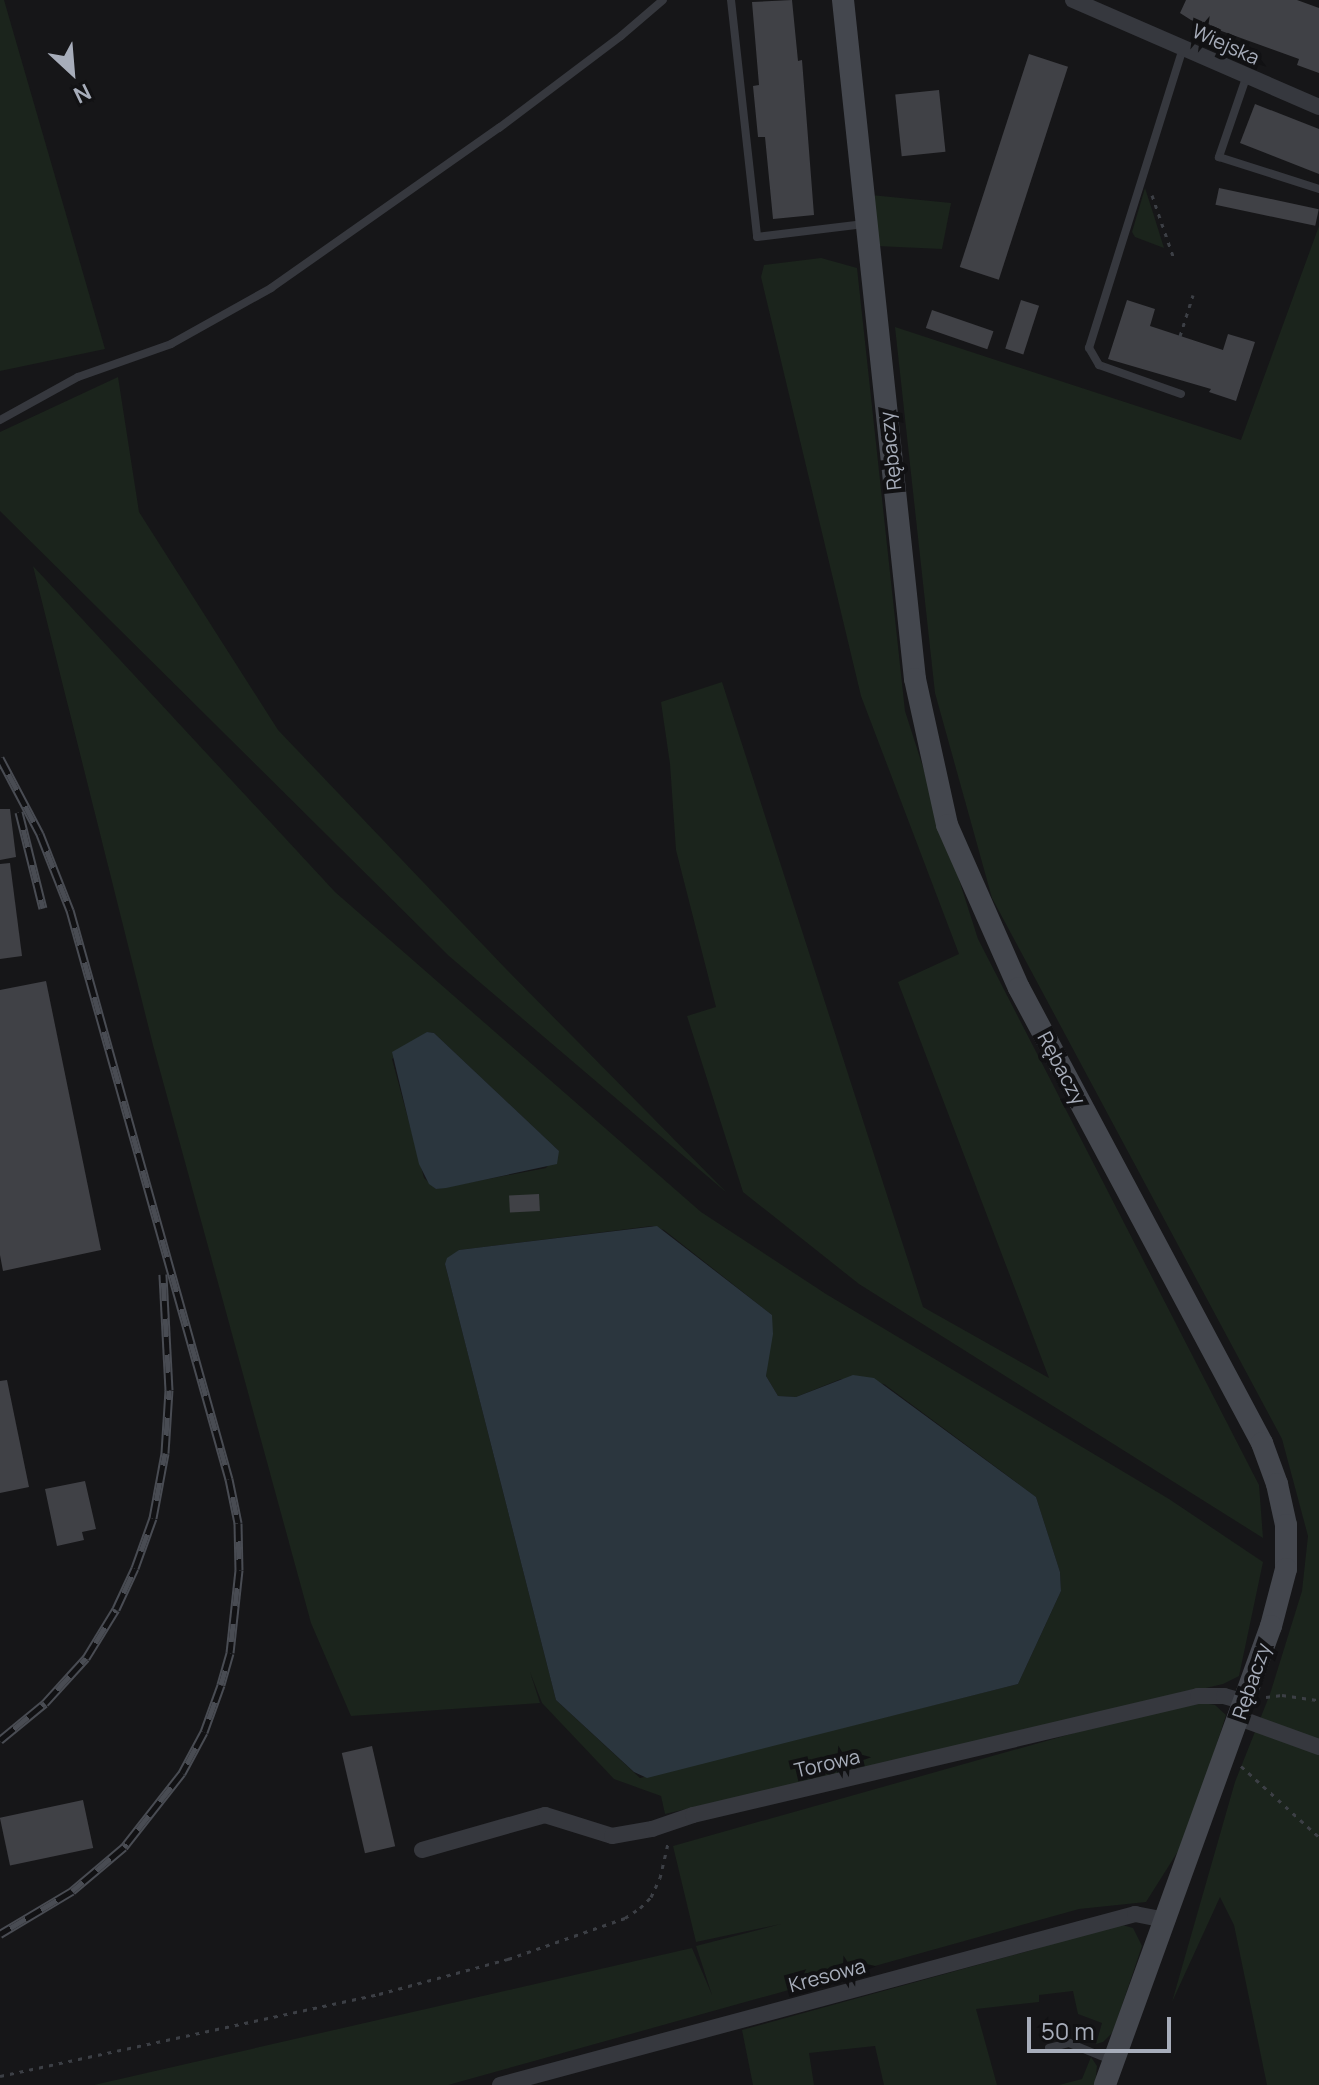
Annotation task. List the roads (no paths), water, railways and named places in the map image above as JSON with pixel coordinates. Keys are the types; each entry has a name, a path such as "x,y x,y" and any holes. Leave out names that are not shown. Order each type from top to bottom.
{"street":[{"name":"Rębaczy","path":"843,0 915,679 947,825 1019,988 1262,1443 1277,1484 1286,1525 1286,1569 1247,1706 1226,1753 1105,2085"},
{"name":"Wiejska","path":"1073,0 1319,107"},
{"name":"Torowa","path":"422,1850 545,1815 612,1836 1198,1696 1224,1696 1319,1747"},
{"name":"Kresowa","path":"500,2085 1135,1914 1167,1920"}],"lane":[{"path":"0,420 78,377 171,344 271,288 499,128 621,36 663,0"},
{"path":"731,0 757,237 865,223"},
{"path":"1181,394 1099,365 1089,348 1184,47"},
{"path":"1247,75 1219,157 1319,189"},
{"path":"1049,2048 1069,2043 1114,2061"}],"railway":[{"path":"0,758 40,834 70,910 229,1479 238,1523 239,1570 230,1653 204,1732 182,1773 124,1847 72,1891 0,1934"},
{"path":"19,812 43,908"},
{"path":"0,1740 45,1703 86,1658 116,1609 153,1518 165,1453 169,1390 163,1274"}]}
